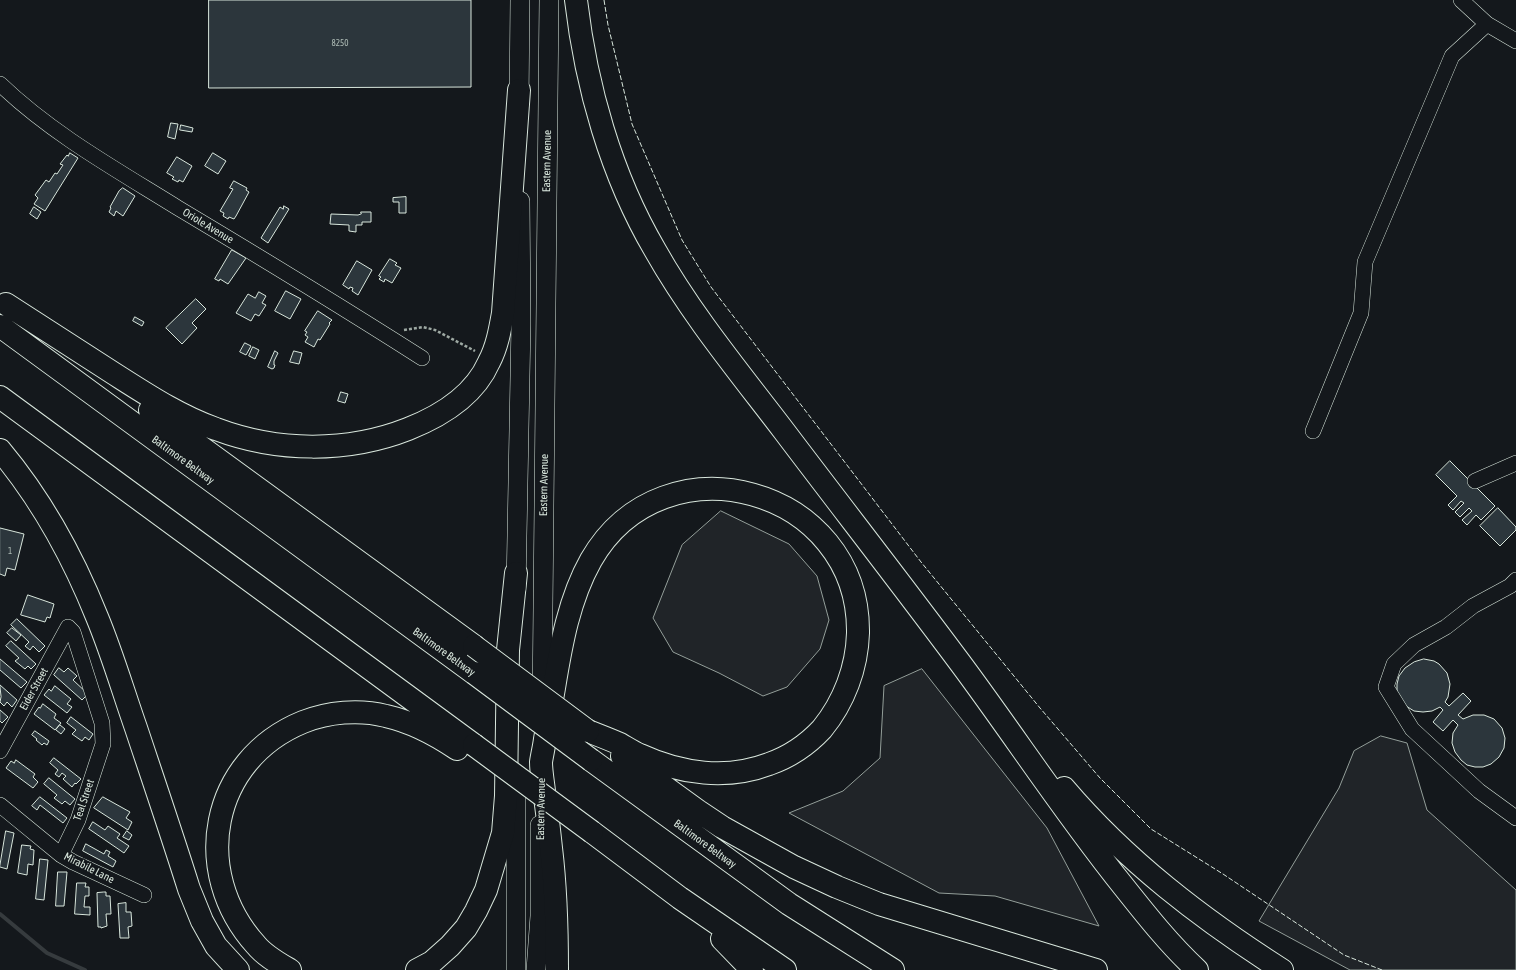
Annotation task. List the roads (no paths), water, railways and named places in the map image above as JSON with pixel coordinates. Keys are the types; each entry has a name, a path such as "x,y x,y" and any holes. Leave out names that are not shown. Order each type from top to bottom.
{"highway":[{"path":"576,0 587,70 610,150 627,194 654,249 714,340 962,666 1072,821 1161,933 1197,970"},
{"path":"3,302 141,391 181,414 216,429 244,438 293,446 328,446 360,442 392,435 422,424 445,411 465,395 480,379 498,338 503,313 519,90"},
{"path":"3,302 698,811 752,845 837,887 879,904 1096,970"},
{"name":"Baltimore Beltway","path":"0,326 789,904 893,970"},
{"path":"0,397 474,752 592,834 680,898 785,970"},
{"path":"0,450 49,520 68,551 85,587 98,617 114,663 189,889 202,921 216,946 238,970"},
{"path":"557,970 555,877 541,764 561,649 570,611 591,560 604,541 632,515 652,503 671,495 694,489 717,488 742,491 788,508 806,521 822,536 836,554 847,574 856,601 858,649 852,673 844,695 832,717 818,733 800,748 778,761 754,770 730,774 702,774 672,767 647,758 617,742 588,731"},
{"path":"417,970 432,962 450,946 466,928 486,890 502,833 506,796 508,650 516,572"},
{"path":"962,666 1077,804 1136,862 1200,915 1239,943 1282,970"},
{"path":"290,970 273,960 256,946 241,926 228,903 219,875 217,851 218,827 223,809 234,782 250,760 268,742 289,728 316,717 339,713 362,713 386,716 411,724 474,752"},
{"path":"680,898 752,970"}],"main road":[{"path":"516,970 516,572 521,323 519,90 520,0"},
{"path":"536,0 538,63 548,110"},
{"name":"Eastern Avenue","path":"536,970 540,916 549,0"}],"street":[{"path":"1461,0 1486,24 1516,41"},
{"path":"1313,431 1361,313 1365,262 1452,56 1486,24"},
{"name":"Oriole Avenue","path":"0,84 19,103 116,170 387,335 422,358"},
{"path":"1475,481 1516,464"},
{"path":"1516,580 1510,586 1473,606 1446,627 1414,645 1394,664 1386,687 1412,729 1479,791 1516,818"},
{"name":"Eider Street","path":"0,751 68,627 73,632 102,723 103,744"},
{"name":"Teal Street","path":"61,855 78,820 103,744"},
{"name":"Mirabile Lane","path":"0,805 61,855 96,874 144,894"}],"waterway":[{"path":"0,914 47,953 85,970"}]}
